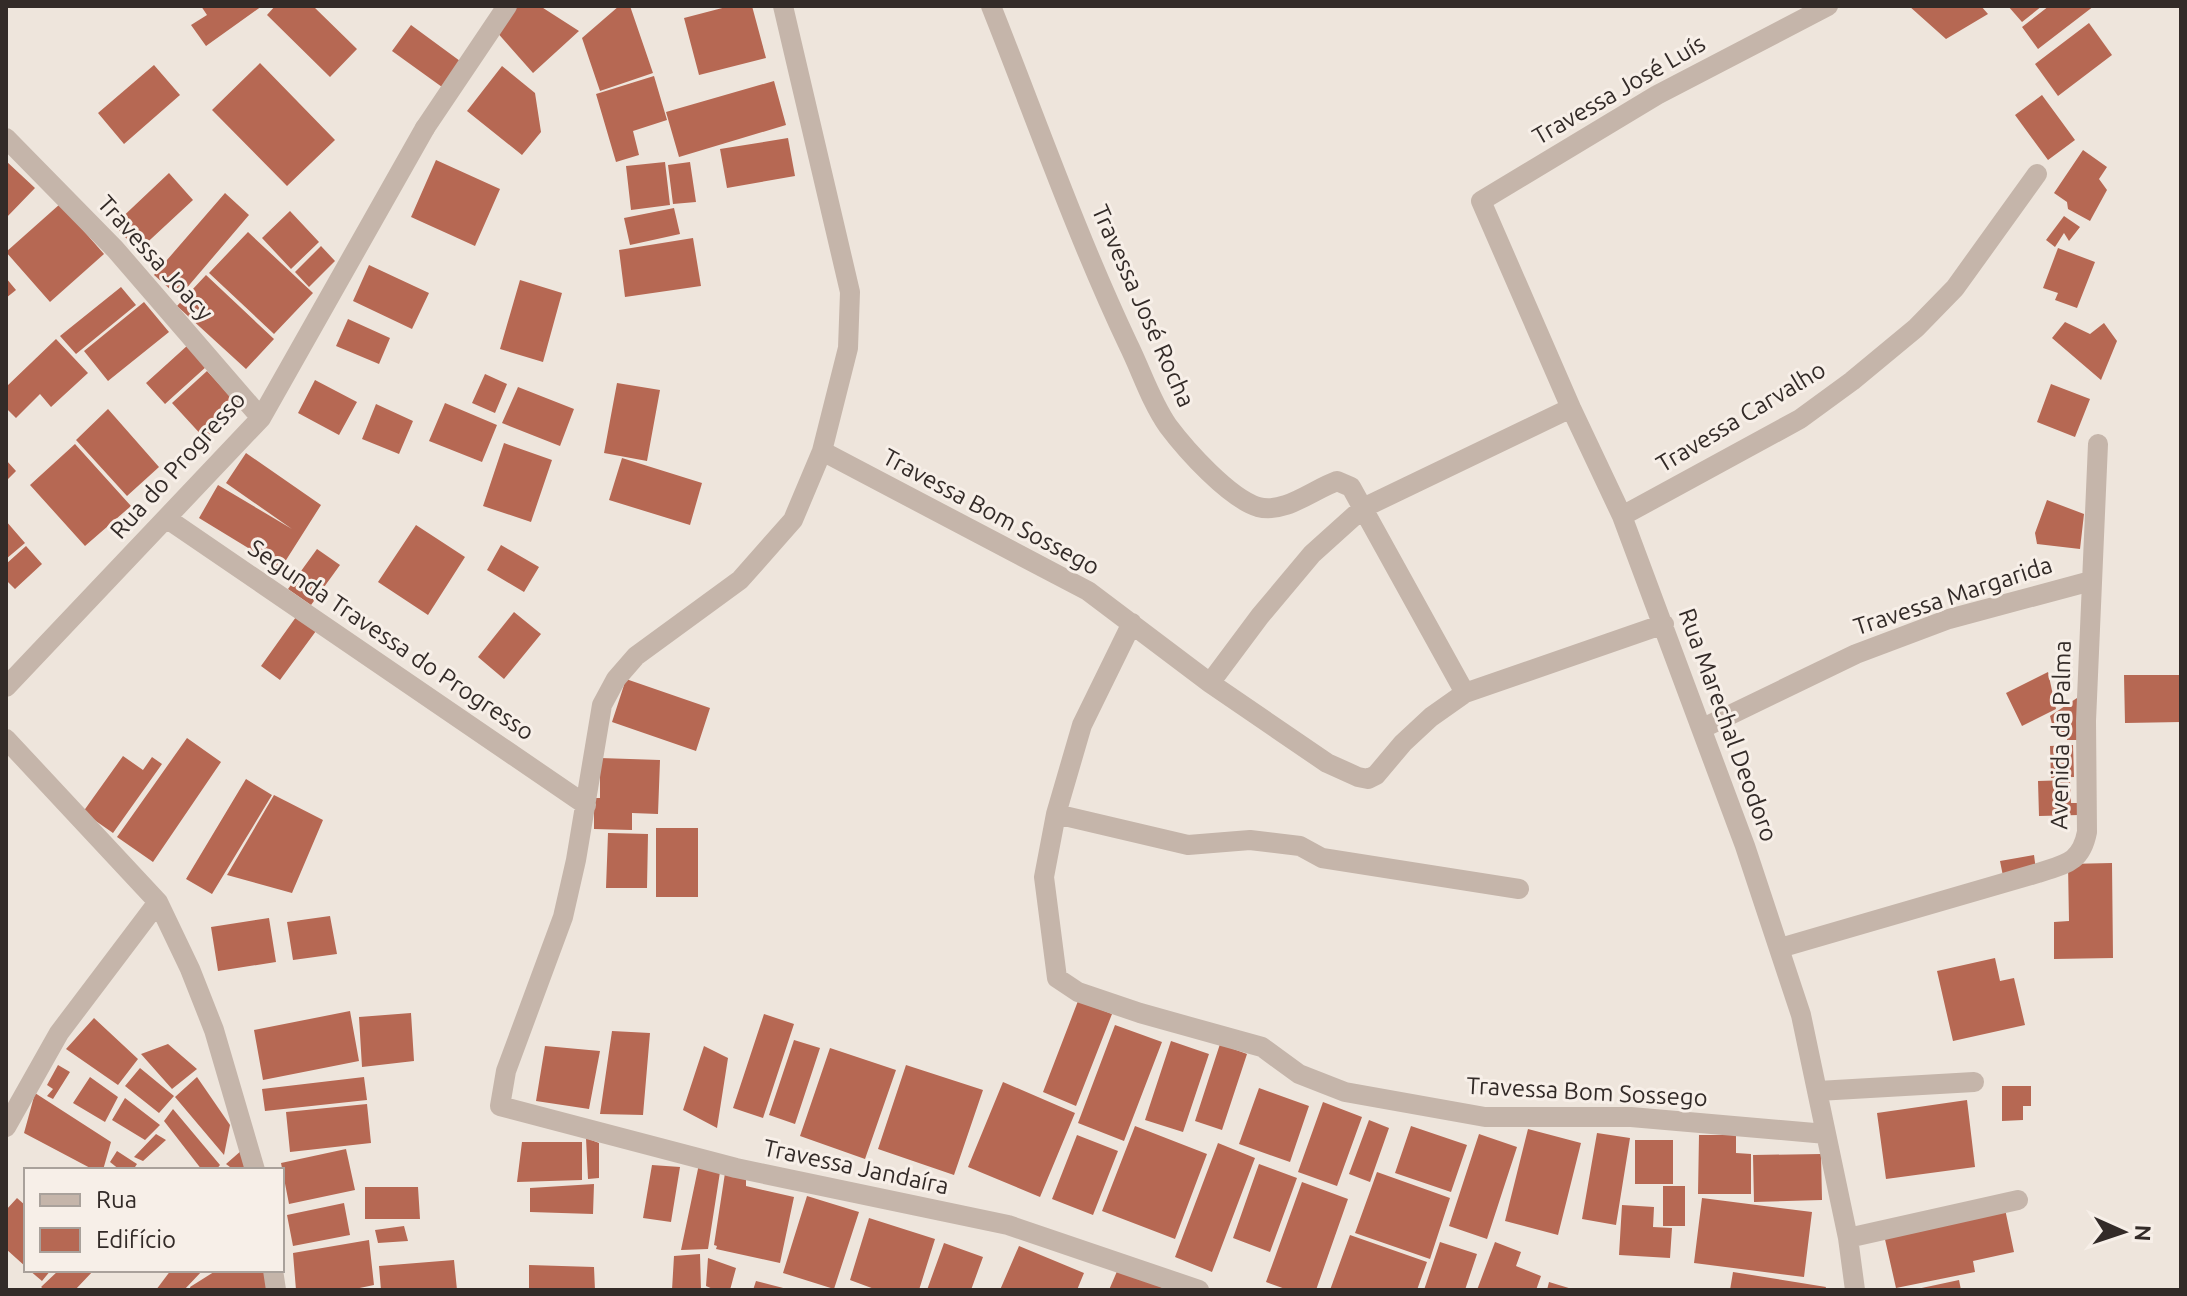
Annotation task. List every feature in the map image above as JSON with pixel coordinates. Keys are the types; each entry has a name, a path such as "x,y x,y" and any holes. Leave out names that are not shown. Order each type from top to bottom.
{"street":[{"name":"Rua do Progresso","path":"7,683 261,418 425,128 507,6"},
{"path":"586,805 602,705 616,679 636,656 740,580 793,520 822,451 848,348 850,292 783,6"},
{"name":"Travessa José Rocha","path":"991,6 1024,96 1114,315 1167,424 1204,468 1255,506 1271,509 1292,503 1337,481 1351,487 1363,508"},
{"name":"Travessa José Luís","path":"1481,201 1657,95 1828,6"},
{"name":"Travessa Joacy","path":"6,138 115,249 261,418"},
{"name":"Travessa Carvalho","path":"1622,516 1800,419 1906,337 1955,288 2037,174"},
{"name":"Rua Marechal Deodoro","path":"1481,201 1571,408 1622,516 1703,728 1780,948 1801,1015 1818,1091 1848,1238 1855,1290"},
{"path":"1210,683 1312,554 1363,508 1571,408"},
{"name":"Avenida da Palma","path":"1780,948 2038,873 2070,862 2084,850 2087,832 2086,721 2098,444"},
{"name":"Travessa Bom Sossego","path":"822,451 1088,591 1210,683 1327,763 1358,777 1368,779 1376,775 1413,734 1465,693 1664,624"},
{"path":"1363,508 1465,693"},
{"name":"Segunda Travessa do Progresso","path":"166,518 586,805"},
{"name":"Travessa Margarida","path":"1703,728 1856,654 1949,619 2091,581"},
{"path":"1132,623 1082,725 1056,814 1188,845 1223,840 1271,842 1300,846 1322,858 1519,889"},
{"path":"6,739 158,902 190,969 214,1030 254,1168"},
{"name":"Travessa Jandaíra","path":"586,805 563,917 506,1071 500,1106 736,1168 1008,1225 1199,1290"},
{"name":"Travessa Bom Sossego","path":"1056,814 1044,877 1052,946 1057,978 1078,992 1262,1047 1299,1074 1345,1092 1485,1117 1631,1117 1826,1134"},
{"path":"6,1127 59,1033 158,902"},
{"path":"1818,1091 1974,1082"},
{"path":"1848,1238 2018,1200"}],"building":[{"path":"201,6 262,6 206,46 191,25 207,15"},
{"path":"275,6 313,6 357,49 330,77 267,15"},
{"path":"510,6 540,6 579,31 533,73 495,30"},
{"path":"619,6 630,6 653,73 600,91 582,38"},
{"path":"730,6 752,6 766,58 699,75 684,18"},
{"path":"1909,6 1981,6 1988,14 1946,39"},
{"path":"2008,6 2042,6 2022,22"},
{"path":"2049,6 2094,6 2038,49 2022,27"},
{"path":"2089,23 2112,55 2058,96 2035,64"},
{"path":"411,25 460,61 442,87 392,51"},
{"path":"260,63 335,140 287,186 212,110"},
{"path":"154,65 180,95 124,144 98,113"},
{"path":"502,66 535,93 541,132 522,155 467,111"},
{"path":"654,76 667,120 633,131 639,155 616,162 596,94"},
{"path":"774,81 786,125 679,157 666,112"},
{"path":"2042,95 2075,140 2048,160 2015,115"},
{"path":"788,138 795,176 727,188 720,149"},
{"path":"2083,150 2107,167 2099,179 2107,190 2090,221 2068,209 2067,202 2054,193"},
{"path":"436,160 500,189 475,246 411,217"},
{"path":"6,161 35,188 6,218"},
{"path":"665,162 670,205 631,210 626,166"},
{"path":"690,162 696,202 673,204 668,165"},
{"path":"169,173 193,200 138,251 114,225"},
{"path":"225,193 249,215 179,297 154,275"},
{"path":"60,204 104,254 50,302 6,252"},
{"path":"674,208 680,234 630,245 624,218"},
{"path":"290,211 319,242 291,269 262,238"},
{"path":"2064,216 2080,227 2069,241 2064,233 2055,247 2046,240"},
{"path":"248,232 313,293 274,334 209,273"},
{"path":"693,238 701,286 625,297 619,250"},
{"path":"321,246 335,261 309,287 295,272"},
{"path":"2058,248 2095,262 2077,308 2055,300 2058,293 2043,288"},
{"path":"369,265 429,293 412,329 353,301"},
{"path":"206,275 274,339 246,369 177,306"},
{"path":"6,278 16,290 6,298"},
{"path":"520,280 562,293 543,362 500,349"},
{"path":"121,287 136,305 76,354 60,336"},
{"path":"144,302 169,332 108,381 84,351"},
{"path":"348,319 390,338 379,364 336,346"},
{"path":"2065,322 2090,334 2104,323 2117,341 2101,380 2052,338"},
{"path":"56,339 88,373 51,407 40,394 16,418 6,408 6,387"},
{"path":"188,345 207,366 165,404 146,383"},
{"path":"207,371 240,407 205,439 172,403"},
{"path":"485,374 507,384 495,413 472,403"},
{"path":"315,380 357,402 339,435 298,413"},
{"path":"617,383 660,390 647,461 604,453"},
{"path":"2051,384 2090,399 2075,437 2037,422"},
{"path":"518,387 574,409 560,446 502,423"},
{"path":"445,403 497,425 482,462 429,441"},
{"path":"376,404 413,421 399,454 362,439"},
{"path":"108,409 159,467 127,496 76,440"},
{"path":"504,443 552,460 531,522 483,506"},
{"path":"75,444 131,506 85,546 30,485"},
{"path":"246,453 321,505 281,568 199,518 218,485 292,529 226,483"},
{"path":"622,458 702,483 690,525 609,500"},
{"path":"6,460 16,471 6,481"},
{"path":"2047,500 2084,514 2080,549 2037,544 2035,533"},
{"path":"6,521 25,543 6,559"},
{"path":"416,525 465,557 428,615 378,582"},
{"path":"501,545 539,567 524,592 487,570"},
{"path":"26,546 42,564 15,589 6,580 6,564"},
{"path":"317,549 340,565 311,605 288,589"},
{"path":"514,612 541,634 504,679 478,657"},
{"path":"296,617 316,631 280,680 261,666"},
{"path":"2048,672 2056,709 2022,726 2006,693"},
{"path":"2124,675 2181,675 2181,722 2125,723"},
{"path":"626,679 710,708 696,751 612,722"},
{"path":"2080,696 2080,740 2067,740 2067,733 2055,736 2050,716"},
{"path":"187,738 221,762 153,862 117,837"},
{"path":"2073,745 2074,777 2051,778 2050,746"},
{"path":"123,756 143,770 152,757 162,764 113,833 83,812"},
{"path":"600,758 660,760 658,814 632,813 632,830 594,829 594,798 600,798"},
{"path":"246,779 272,795 212,894 186,879"},
{"path":"2070,780 2071,803 2078,803 2079,815 2039,816 2038,781"},
{"path":"274,795 323,820 292,893 227,875"},
{"path":"656,828 698,828 698,897 656,897"},
{"path":"608,833 648,834 647,888 606,888"},
{"path":"2034,855 2036,870 2003,876 2000,861"},
{"path":"2112,863 2113,958 2054,959 2054,922 2069,921 2068,864"},
{"path":"330,916 337,954 293,960 287,922"},
{"path":"269,918 276,962 218,971 211,927"},
{"path":"1995,958 2000,981 2014,978 2025,1025 1953,1041 1937,971"},
{"path":"1078,1001 1112,1014 1076,1106 1043,1092"},
{"path":"350,1011 359,1061 263,1080 254,1030"},
{"path":"411,1013 414,1061 362,1067 359,1017"},
{"path":"764,1014 794,1024 763,1118 733,1108"},
{"path":"94,1018 138,1059 118,1085 66,1049"},
{"path":"1115,1025 1162,1042 1124,1141 1078,1123"},
{"path":"612,1031 650,1033 643,1115 600,1114"},
{"path":"794,1040 820,1048 795,1124 769,1115"},
{"path":"1171,1041 1209,1054 1183,1132 1145,1120"},
{"path":"168,1044 197,1069 172,1089 141,1054"},
{"path":"1220,1044 1247,1054 1222,1130 1195,1121"},
{"path":"545,1046 600,1051 589,1109 536,1101"},
{"path":"704,1046 728,1058 717,1128 683,1110"},
{"path":"830,1048 896,1070 865,1159 800,1136"},
{"path":"58,1065 70,1072 53,1099 47,1096 53,1089 47,1085"},
{"path":"906,1065 983,1090 954,1175 878,1149"},
{"path":"140,1068 174,1096 159,1113 125,1086"},
{"path":"90,1077 118,1097 105,1122 73,1103"},
{"path":"197,1077 230,1125 224,1155 175,1097"},
{"path":"364,1077 367,1100 265,1111 262,1089"},
{"path":"1003,1082 1075,1113 1040,1197 968,1167"},
{"path":"2002,1086 2031,1086 2031,1106 2023,1106 2023,1120 2002,1121"},
{"path":"1259,1088 1309,1106 1290,1162 1239,1144"},
{"path":"35,1093 111,1142 104,1168 90,1168 24,1133"},
{"path":"125,1098 160,1125 145,1140 112,1120"},
{"path":"1967,1100 1975,1167 1886,1179 1877,1113"},
{"path":"1323,1102 1362,1117 1337,1186 1298,1172"},
{"path":"367,1104 371,1143 290,1152 286,1112"},
{"path":"173,1109 220,1165 218,1168 200,1168 164,1121"},
{"path":"1369,1120 1389,1128 1370,1182 1349,1174"},
{"path":"1135,1126 1207,1154 1175,1239 1102,1211"},
{"path":"1411,1126 1467,1145 1451,1192 1395,1173"},
{"path":"1528,1129 1581,1143 1558,1235 1505,1221"},
{"path":"1597,1133 1630,1138 1616,1225 1582,1219"},
{"path":"156,1134 166,1140 143,1161 134,1157"},
{"path":"1479,1134 1517,1147 1487,1239 1449,1226"},
{"path":"1077,1135 1118,1151 1093,1215 1052,1199"},
{"path":"1699,1135 1736,1135 1736,1153 1751,1154 1751,1194 1698,1194"},
{"path":"586,1138 599,1143 599,1178 588,1179"},
{"path":"1635,1140 1673,1140 1673,1184 1635,1184"},
{"path":"522,1142 582,1142 582,1180 517,1182"},
{"path":"1218,1143 1255,1158 1212,1272 1175,1257"},
{"path":"346,1149 355,1190 289,1204 281,1163"},
{"path":"242,1150 248,1168 231,1168 226,1164"},
{"path":"117,1151 137,1164 134,1168 118,1168 110,1162"},
{"path":"1821,1154 1822,1200 1754,1202 1753,1155"},
{"path":"699,1164 720,1172 708,1249 681,1250"},
{"path":"1259,1164 1297,1178 1270,1252 1233,1238"},
{"path":"652,1165 680,1167 671,1222 643,1218"},
{"path":"1377,1172 1450,1198 1430,1259 1355,1233"},
{"path":"725,1173 746,1178 746,1186 794,1197 780,1263 716,1249 714,1245"},
{"path":"1302,1182 1348,1199 1316,1290 1288,1290 1266,1282"},
{"path":"594,1184 593,1214 530,1212 530,1188"},
{"path":"1663,1186 1685,1186 1685,1226 1663,1226"},
{"path":"365,1187 418,1187 420,1219 365,1219"},
{"path":"807,1196 859,1212 834,1289 783,1273"},
{"path":"17,1198 24,1204 24,1265 6,1249 6,1210"},
{"path":"1702,1198 1812,1212 1804,1277 1694,1263"},
{"path":"344,1203 350,1235 293,1246 287,1215"},
{"path":"1622,1205 1654,1207 1653,1227 1672,1228 1670,1258 1619,1255"},
{"path":"2005,1209 2014,1252 1973,1261 1975,1272 1896,1288 1884,1235"},
{"path":"869,1218 935,1239 919,1290 877,1290 850,1280"},
{"path":"404,1226 408,1241 378,1243 375,1230"},
{"path":"1350,1235 1427,1262 1417,1290 1330,1290"},
{"path":"369,1240 374,1285 350,1290 296,1290 293,1253"},
{"path":"1440,1242 1477,1254 1465,1290 1424,1290"},
{"path":"1495,1242 1521,1252 1516,1266 1541,1276 1536,1290 1477,1290"},
{"path":"944,1243 983,1257 971,1290 927,1290"},
{"path":"1019,1246 1084,1273 1077,1290 1000,1290"},
{"path":"700,1254 701,1290 672,1290 674,1256"},
{"path":"708,1258 736,1268 730,1290 715,1290 706,1286"},
{"path":"454,1260 457,1290 381,1290 379,1266"},
{"path":"529,1265 594,1267 595,1290 529,1290"},
{"path":"1118,1269 1168,1290 1109,1290"},
{"path":"31,1272 49,1272 42,1281"},
{"path":"57,1272 92,1272 75,1290 45,1290 41,1287"},
{"path":"170,1272 201,1272 184,1290 156,1290"},
{"path":"214,1272 265,1272 267,1290 191,1290 190,1287"},
{"path":"1733,1272 1826,1287 1825,1290 1730,1290"},
{"path":"1959,1280 1961,1290 1917,1290 1917,1289"},
{"path":"756,1281 787,1289 787,1290 753,1290"},
{"path":"1549,1282 1572,1289 1572,1290 1547,1290"}]}
